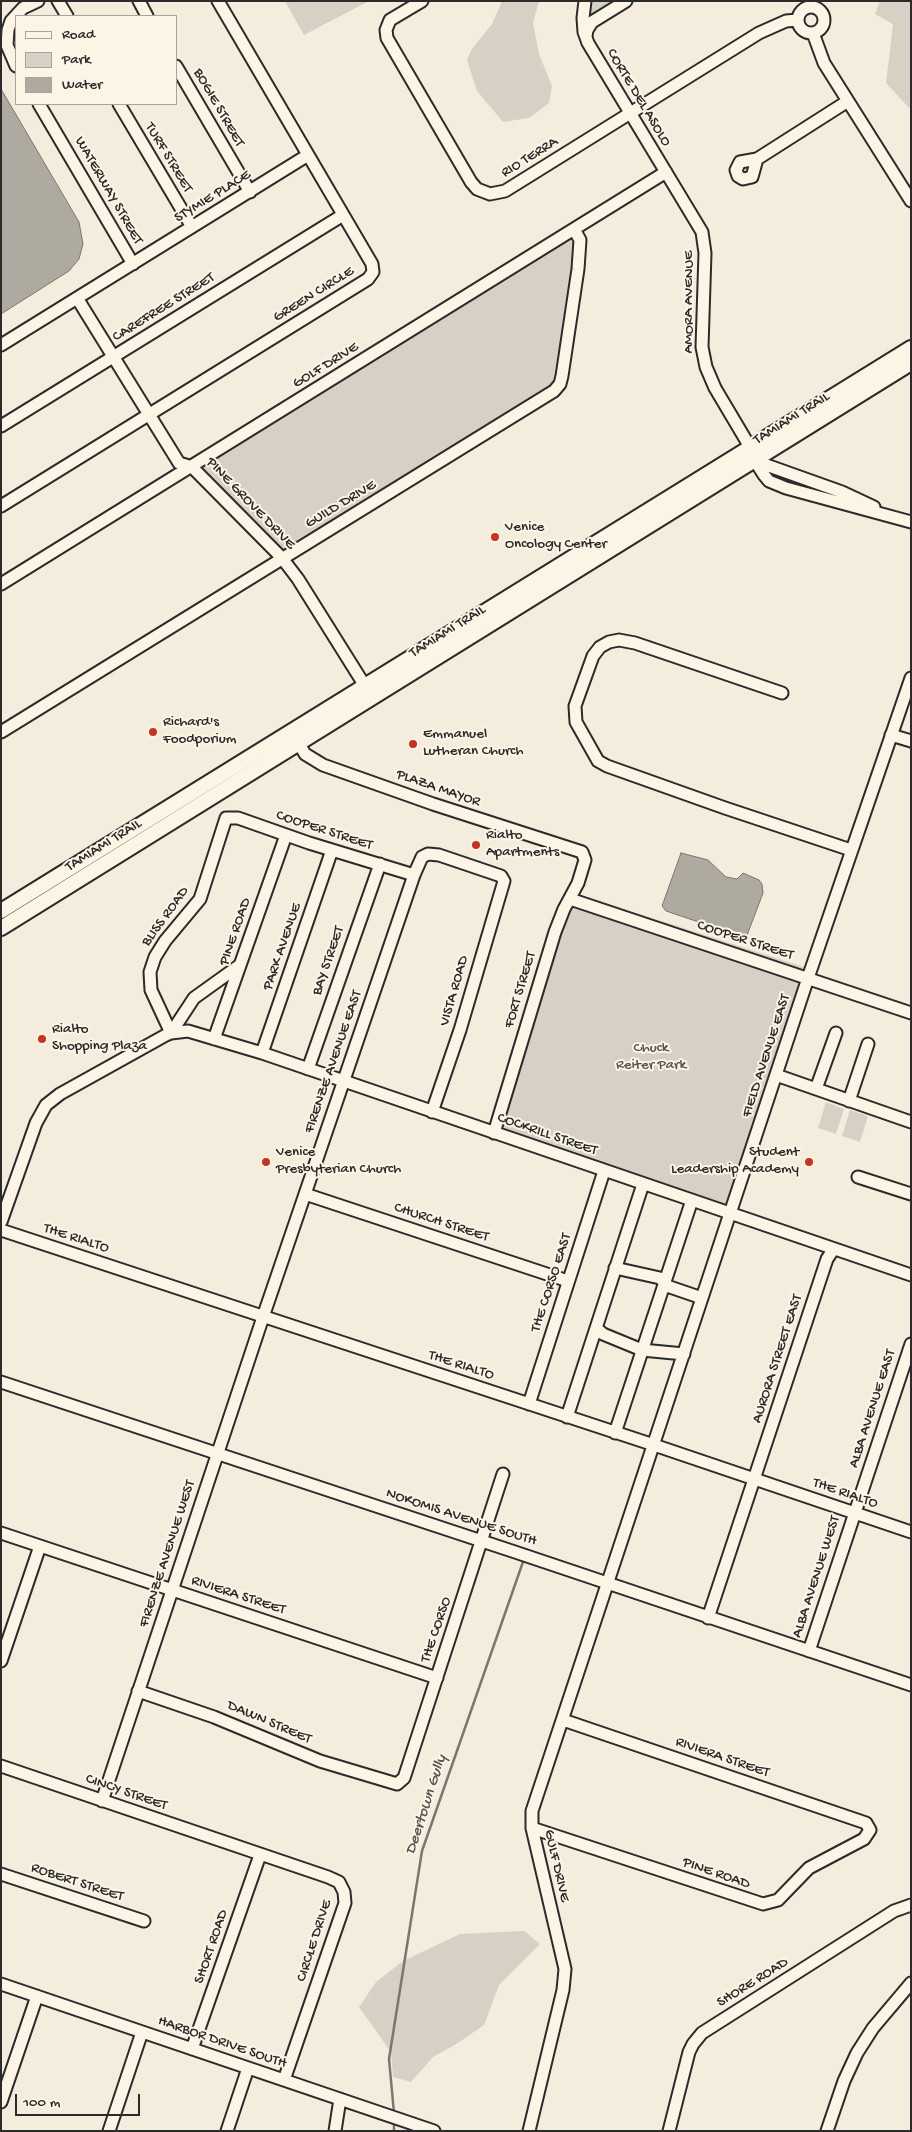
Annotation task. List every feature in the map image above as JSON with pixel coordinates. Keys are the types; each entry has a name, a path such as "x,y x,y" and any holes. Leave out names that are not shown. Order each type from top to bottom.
{"main road":[{"name":"TAMIAMI TRAIL","path":"1,911 911,348"},
{"name":"TAMIAMI TRAIL","path":"1,928 911,364"}],"street":[{"path":"17,15 23,8 38,1"},
{"path":"58,1 66,15"},
{"path":"139,1 146,15"},
{"name":"GREEN CIRCLE","path":"1,506 368,279 373,272 372,264 218,1"},
{"name":"RIO TERRA","path":"422,1 390,20 386,30 387,38 471,182 481,191 490,194 505,192 759,33 786,21 798,20"},
{"name":"CORTE DEL ASOLO","path":"585,1 582,18 586,38 666,172"},
{"path":"586,38 587,30 592,22 626,1"},
{"path":"821,5 824,24 818,31 813,33 803,30 798,20 803,9 821,5"},
{"path":"15,17 11,21 8,30 7,45 15,64"},
{"path":"813,33 824,64 911,201"},
{"name":"BOGIE STREET","path":"178,69 250,192"},
{"path":"757,159 848,101"},
{"name":"WATERWAY STREET","path":"1,345 133,264 40,105"},
{"name":"TURF STREET","path":"120,105 192,228"},
{"name":"STYMIE PLACE","path":"133,264 308,155"},
{"name":"GOLF DRIVE","path":"1,584 666,172"},
{"name":"AMORA AVENUE","path":"666,172 704,238 702,336 706,367 721,398 750,447 755,461 769,481 777,485 911,522"},
{"name":"CAREFREE STREET","path":"1,426 343,215"},
{"name":"GUILD DRIVE","path":"1,732 525,410 557,388 562,376 580,251 580,240 574,229"},
{"name":"PINE GROVE DRIVE","path":"77,298 179,462 192,466 282,558 298,579 365,686"},
{"path":"782,693 635,643 619,640 609,642 600,647 593,656 575,706 576,722 598,761 607,766 852,850"},
{"name":"FIELD AVENUE EAST","path":"608,1584 808,978 911,678"},
{"name":"PLAZA MAYOR","path":"292,731 305,754 323,765 433,804 582,852 585,860"},
{"path":"891,735 911,741"},
{"name":"COOPER STREET","path":"226,818 238,818 414,875"},
{"name":"BLISS ROAD","path":"172,1033 151,990 150,972 154,957 200,899 226,818"},
{"name":"PINE ROAD","path":"214,1039 286,835"},
{"name":"PARK AVENUE","path":"262,1053 332,850"},
{"name":"FIRENZE AVENUE EAST","path":"263,1317 414,875 422,857 428,854 462,863 501,876 503,879"},
{"name":"FORT STREET","path":"494,1133 555,932 564,909 578,883 585,860"},
{"name":"BAY STREET","path":"308,1069 380,864"},
{"name":"VISTA ROAD","path":"432,1112 460,1030 503,886 503,879"},
{"name":"COOPER STREET","path":"570,899 911,1013"},
{"path":"1,1222 36,1123 46,1105 60,1094 172,1033 194,998 240,965"},
{"name":"COCKRILL STREET","path":"172,1033 188,1031 262,1053 833,1250 911,1275"},
{"path":"816,1090 836,1033"},
{"path":"849,1101 868,1044"},
{"path":"776,1075 911,1122"},
{"name":"THE CORSO EAST","path":"529,1404 604,1171"},
{"path":"858,1177 911,1194"},
{"path":"567,1417 643,1184"},
{"name":"CHURCH STREET","path":"305,1194 568,1281"},
{"path":"615,1433 692,1200"},
{"name":"THE RIALTO","path":"1,1230 654,1445 911,1532"},
{"name":"AURORA STREET EAST","path":"708,1618 827,1259 833,1250"},
{"path":"615,1268 660,1278 665,1283 702,1298"},
{"name":"FIRENZE AVENUE WEST","path":"102,1801 263,1317"},
{"path":"596,1328 603,1334 642,1350 684,1354"},
{"name":"ALBA AVENUE EAST","path":"854,1513 911,1344"},
{"name":"NOKOMIS AVENUE SOUTH","path":"1,1382 482,1540 708,1618 910,1683"},
{"name":"THE CORSO","path":"388,1783 397,1784 404,1778 503,1474"},
{"name":"ALBA AVENUE WEST","path":"809,1651 854,1513"},
{"name":"RIVIERA STREET","path":"1,1533 437,1678"},
{"path":"1,1661 40,1546"},
{"name":"GULF DRIVE","path":"529,2131 563,1990 565,1969 532,1828 532,1811 608,1584"},
{"name":"DAWN STREET","path":"138,1691 214,1717 320,1761 388,1783"},
{"name":"RIVIERA STREET","path":"562,1720 866,1823 870,1828"},
{"name":"CINCY STREET","path":"1,1766 241,1848"},
{"name":"PINE ROAD","path":"532,1828 763,1904 778,1900 816,1863 864,1840 870,1828"},
{"name":"CIRCLE DRIVE","path":"241,1848 334,1880 342,1886 346,1897 284,2080"},
{"name":"SHORT ROAD","path":"192,2049 260,1855"},
{"name":"ROBERT STREET","path":"1,1874 144,1921"},
{"name":"SHORE ROAD","path":"669,2131 689,2052 702,2033 894,1911 911,1905"},
{"path":"827,2131 844,2081 857,2053 873,2028 911,1983"},
{"name":"HARBOR DRIVE SOUTH","path":"1,1984 434,2131"},
{"path":"1,2102 37,1996"},
{"path":"108,2131 142,2032"},
{"path":"227,2131 248,2068"},
{"path":"335,2131 340,2099"}],"green space":[{"path":"285,1 369,1 304,35"},
{"path":"502,1 539,1 533,23 539,54 552,86 549,103 529,118 503,122 477,91 467,60 471,50 492,24"},
{"path":"587,1 620,1 596,16 585,19"},
{"path":"880,1 911,1 911,110 886,83 893,24 875,14"},
{"path":"570,239 576,245 559,370 554,385 287,550 282,550 202,471 202,465 564,240"},
{"path":"575,893 813,970 802,978 577,902"},
{"name":"Chuck Reiter Park","path":"576,906 799,980 801,986 729,1203 725,1206 500,1129 561,922 571,907"},
{"path":"826,1102 844,1109 836,1134 818,1128"},
{"path":"850,1110 868,1116 860,1142 842,1136"},
{"path":"524,1931 540,1944 499,1985 484,2025 433,2057 411,2082 393,2077 391,2052 359,2007 376,1982 403,1961 460,1934"}],"water":[{"path":"1,89 79,222 83,244 79,259 69,271 1,314"},
{"path":"681,853 708,860 726,877 737,879 743,873 759,880 762,884 763,893 746,938 666,911 662,906"}],"waterway":[{"name":"Deertown Gully","path":"394,2113 389,2059 422,1851 524,1559"},
{"name":"Deertown Gully","path":"394,2121 394,2131"}],"place":[{"name":"Venice Oncology Center","path":"495,537"},
{"name":"Richard's Foodporium","path":"153,732"},
{"name":"Emmanuel Lutheran Church","path":"413,744"},
{"name":"Rialto Apartments","path":"476,845"},
{"name":"Rialto Shopping Plaza","path":"42,1039"},
{"name":"Venice Presbyterian Church","path":"266,1162"},
{"name":"Student Leadership Academy","path":"809,1162"}]}
